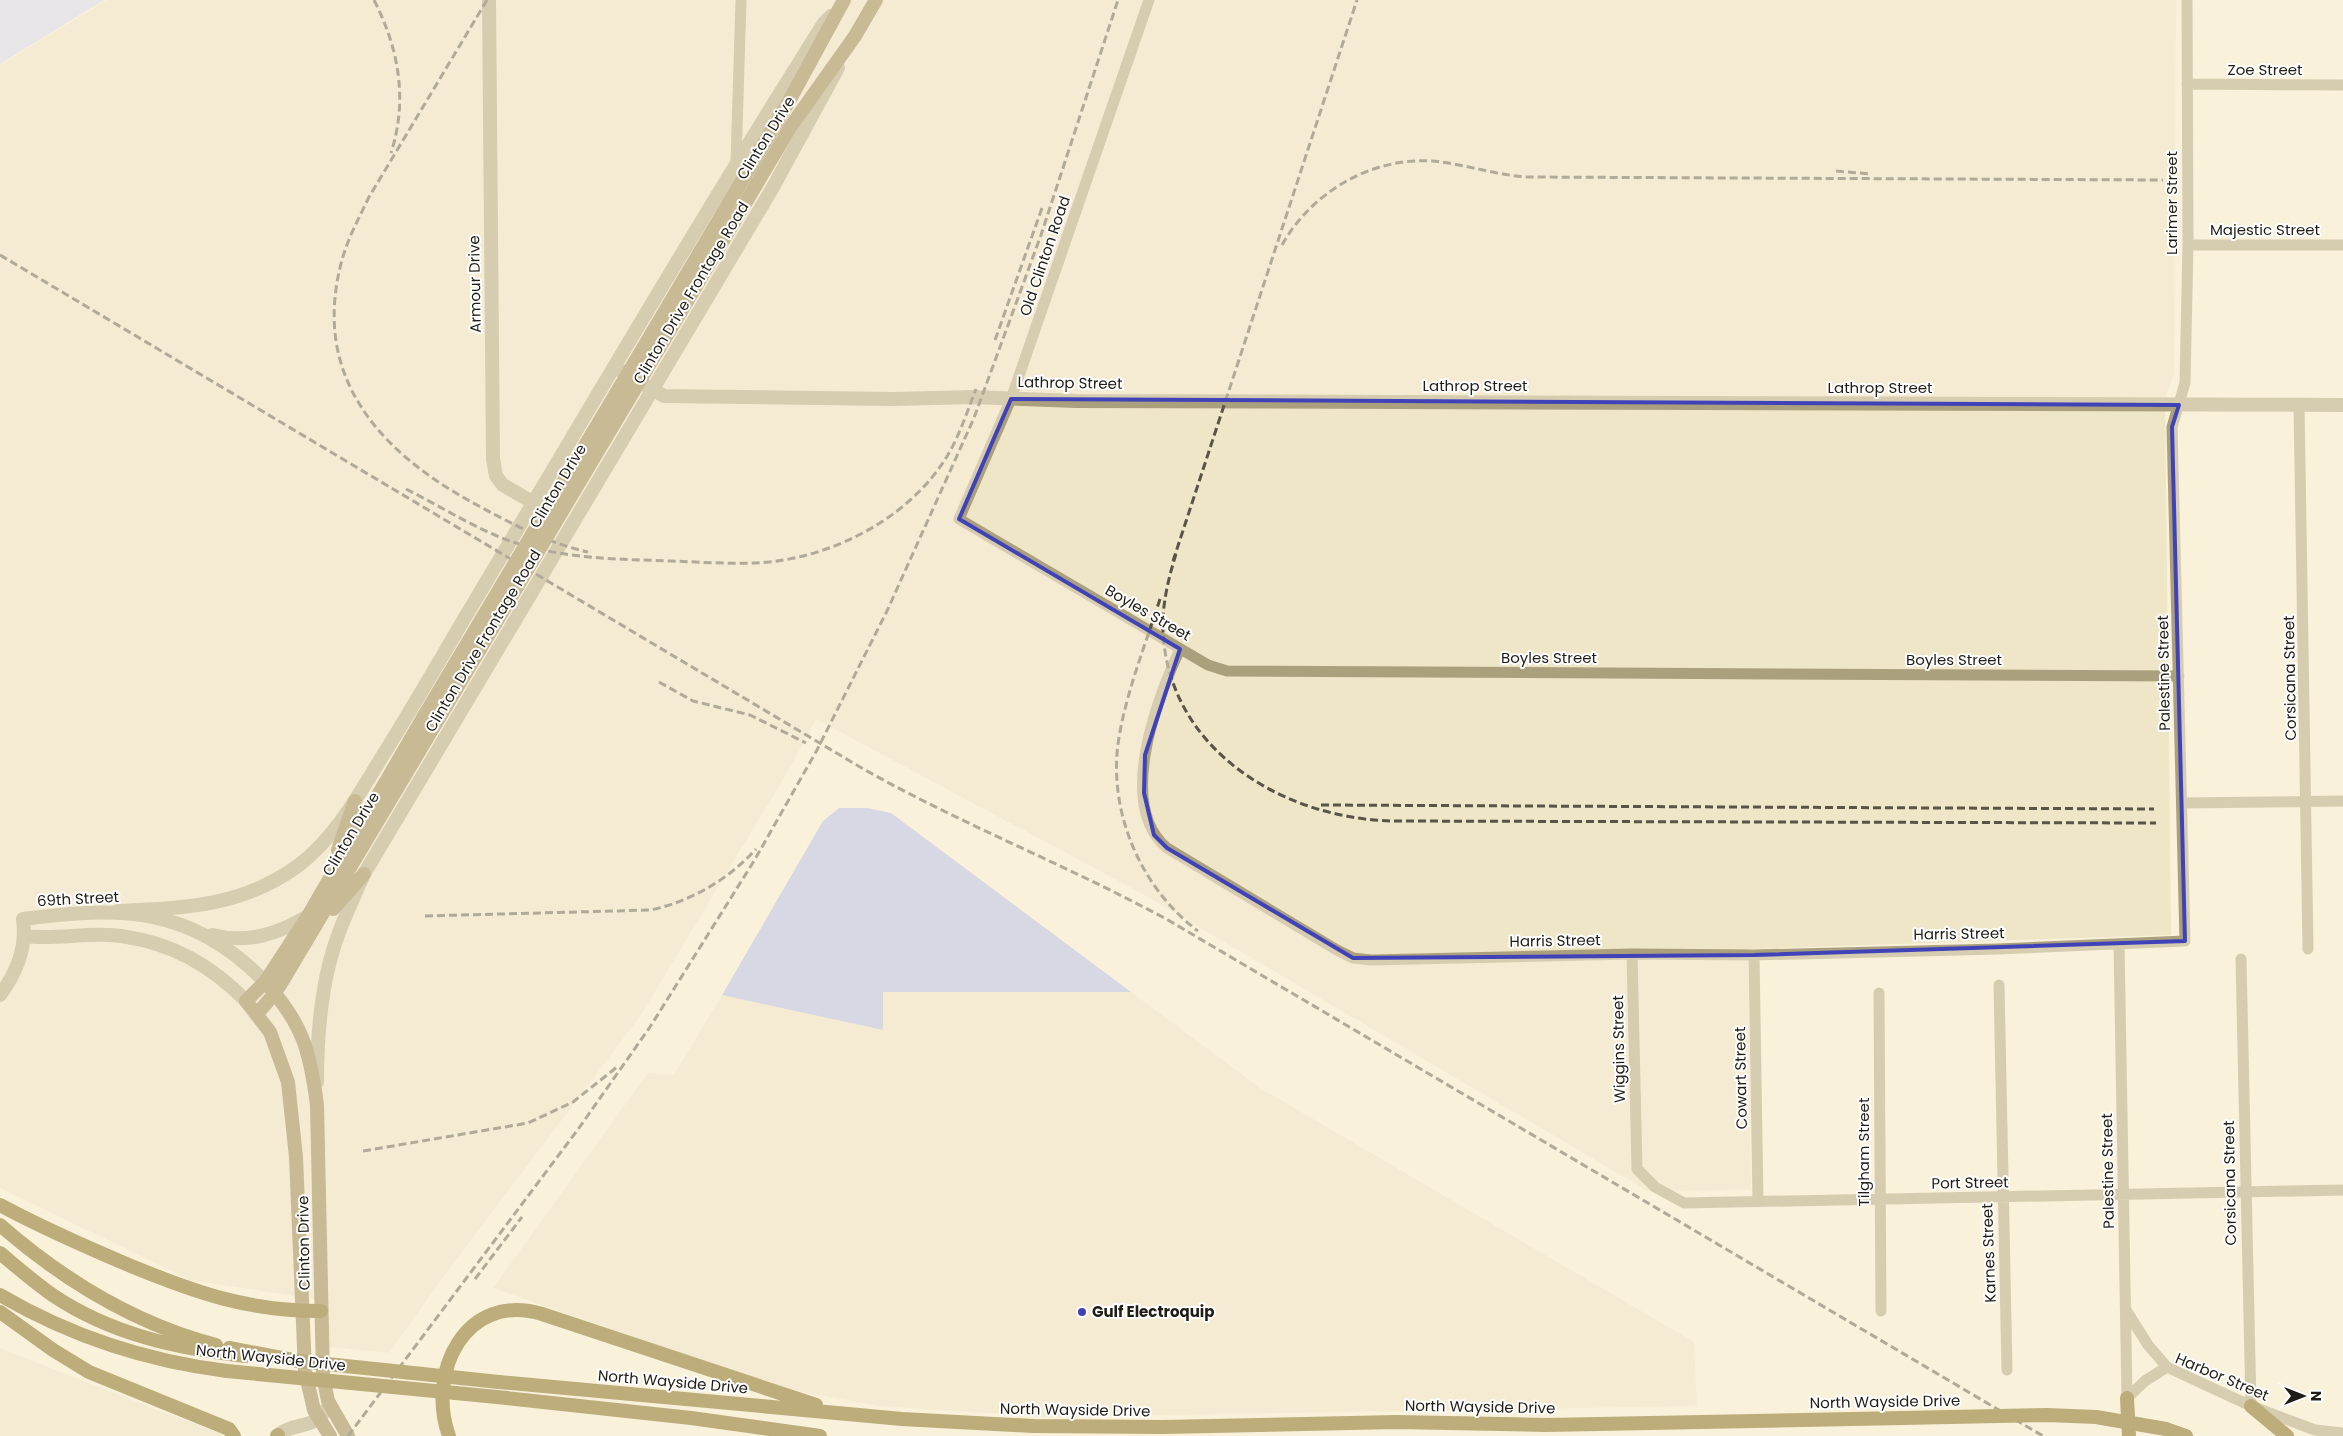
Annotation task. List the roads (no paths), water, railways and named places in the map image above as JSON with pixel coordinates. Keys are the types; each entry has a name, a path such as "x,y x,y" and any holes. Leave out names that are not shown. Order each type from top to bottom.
{"main road":[{"name":"Clinton Drive","path":"658,336 791,126 855,36 876,0"},
{"name":"Clinton Drive","path":"257,1014 275,994 310,936 430,720 658,336 843,2"},
{"name":"Clinton Drive","path":"330,1436 318,1419 305,1371 294,1127 288,1082 270,1032 246,1001 264,982 308,916 322,890 430,720"},
{"path":"322,890 355,801"},
{"path":"310,936 364,874"},
{"name":"Clinton Drive","path":"264,982 292,1017 303,1039 311,1062 318,1105 323,1376 330,1405 348,1436"},
{"path":"294,1127 318,1127"},
{"path":"0,1205 27,1221 72,1242 191,1291 244,1305 321,1311"},
{"name":"North Wayside Drive","path":"0,1224 36,1255 89,1290 160,1325 229,1351 298,1362 499,1382 862,1416 1087,1428 1396,1422 1546,1424 1704,1422 2047,1415 2096,1417 2166,1429 2186,1436"},
{"path":"0,1253 55,1296 101,1322 164,1343 229,1351"},
{"path":"301,1281 320,1281"},
{"name":"North Wayside Drive","path":"0,1295 28,1311 103,1343 158,1360 227,1371 691,1418 820,1436"},
{"path":"449,1436 444,1407 445,1381 454,1349 465,1332 476,1323 499,1312 510,1310 533,1312 804,1402 862,1416"},
{"path":"0,1312 53,1350 89,1372 231,1432 246,1436"},
{"path":"2127,1398 2129,1436"},
{"path":"2251,1406 2287,1436"}],"street":[{"name":"Armour Drive","path":"489,0 494,459 496,476 503,485 571,525"},
{"path":"736,163 740,0"},
{"name":"Old Clinton Road","path":"959,518 1011,399 1149,0"},
{"name":"Larimer Street","path":"2179,405 2185,383 2188,245 2187,0"},
{"name":"Clinton Drive Frontage Road","path":"118,911 201,906 221,902 250,892 275,879 299,864 320,846 355,801 736,163 824,24 843,2"},
{"name":"Clinton Drive Frontage Road","path":"318,1105 317,1050 325,986 339,931 364,874 772,189 855,36"},
{"name":"Zoe Street","path":"2187,84 2343,85"},
{"name":"Majestic Street","path":"2188,245 2343,245"},
{"name":"Lathrop Street","path":"615,367 664,396 1076,401 2343,405"},
{"name":"Palestine Street","path":"2179,405 2172,427 2185,941"},
{"name":"Corsicana Street","path":"2299,406 2308,949"},
{"name":"Boyles Street","path":"959,518 1180,650 1208,665 1236,672 2179,676"},
{"name":"Harris Street","path":"1180,650 1166,679 1155,710 1145,755 1144,793 1147,814 1154,836 1167,848 1353,958 1371,960 1632,954 1754,955 2185,941"},
{"path":"2182,803 2343,801"},
{"name":"69th Street","path":"24,936 23,919 68,913 118,911 149,916 201,933 227,948 248,965 264,982"},
{"path":"201,933 238,939 268,935 289,928 308,916"},
{"path":"0,995 19,962 24,936 53,939 127,936 184,954 212,971 246,1001"},
{"name":"Palestine Street","path":"2119,944 2127,1398"},
{"name":"Wiggins Street","path":"1632,954 1636,1142"},
{"name":"Cowart Street","path":"1754,955 1758,1201"},
{"name":"Corsicana Street","path":"2241,959 2251,1406"},
{"name":"Karnes Street","path":"1999,985 2007,1370"},
{"name":"Tilgham Street","path":"1879,993 1881,1311"},
{"name":"Port Street","path":"1636,1142 1637,1169 1655,1187 1684,1203 2343,1190"},
{"path":"2126,1310 2148,1345 2167,1367"},
{"name":"Harbor Street","path":"2127,1398 2145,1381 2167,1367 2251,1406 2315,1430 2343,1434"},
{"path":"277,1436 295,1426 311,1423 318,1419 330,1405"}],"railway":[{"path":"374,0 390,37 398,75 400,94 399,114 391,153"},
{"path":"487,0 369,197 354,228 342,260 335,302 336,340 345,375 361,407 383,435 410,461 442,484 503,519 559,544 588,552"},
{"path":"348,1436 579,1128 650,1027 754,861 817,750 887,611 974,418 1041,235 1118,0"},
{"path":"1173,561 1357,0"},
{"path":"1282,245 1310,209 1345,182 1387,165 1410,161 1445,162 1527,177 2163,180"},
{"path":"1836,171 1871,174"},
{"path":"995,340 1042,208"},
{"path":"0,255 860,767 936,807 1168,920 2043,1436"},
{"path":"406,489 497,536 530,547 570,555 610,559 720,563 757,563 795,558 845,542 869,530 892,515 912,498 931,479 951,450 976,389"},
{"path":"1176,554 1165,598 1164,644 1173,684 1191,719 1215,749 1244,774 1278,794 1315,808 1354,817 1393,821 2156,823"},
{"path":"1160,599 1130,689 1121,726 1117,771 1119,797 1125,823 1134,848 1146,872 1178,914 1198,931"},
{"path":"659,682 693,701 750,715 806,743"},
{"path":"1321,805 2154,809"},
{"path":"425,916 651,910 680,901 708,888 721,880 756,849"},
{"path":"363,1151 528,1123 573,1102 617,1067"},
{"path":"475,1279 522,1217"}],"place":[{"name":"Gulf Electroquip","path":"1082,1312"}]}
